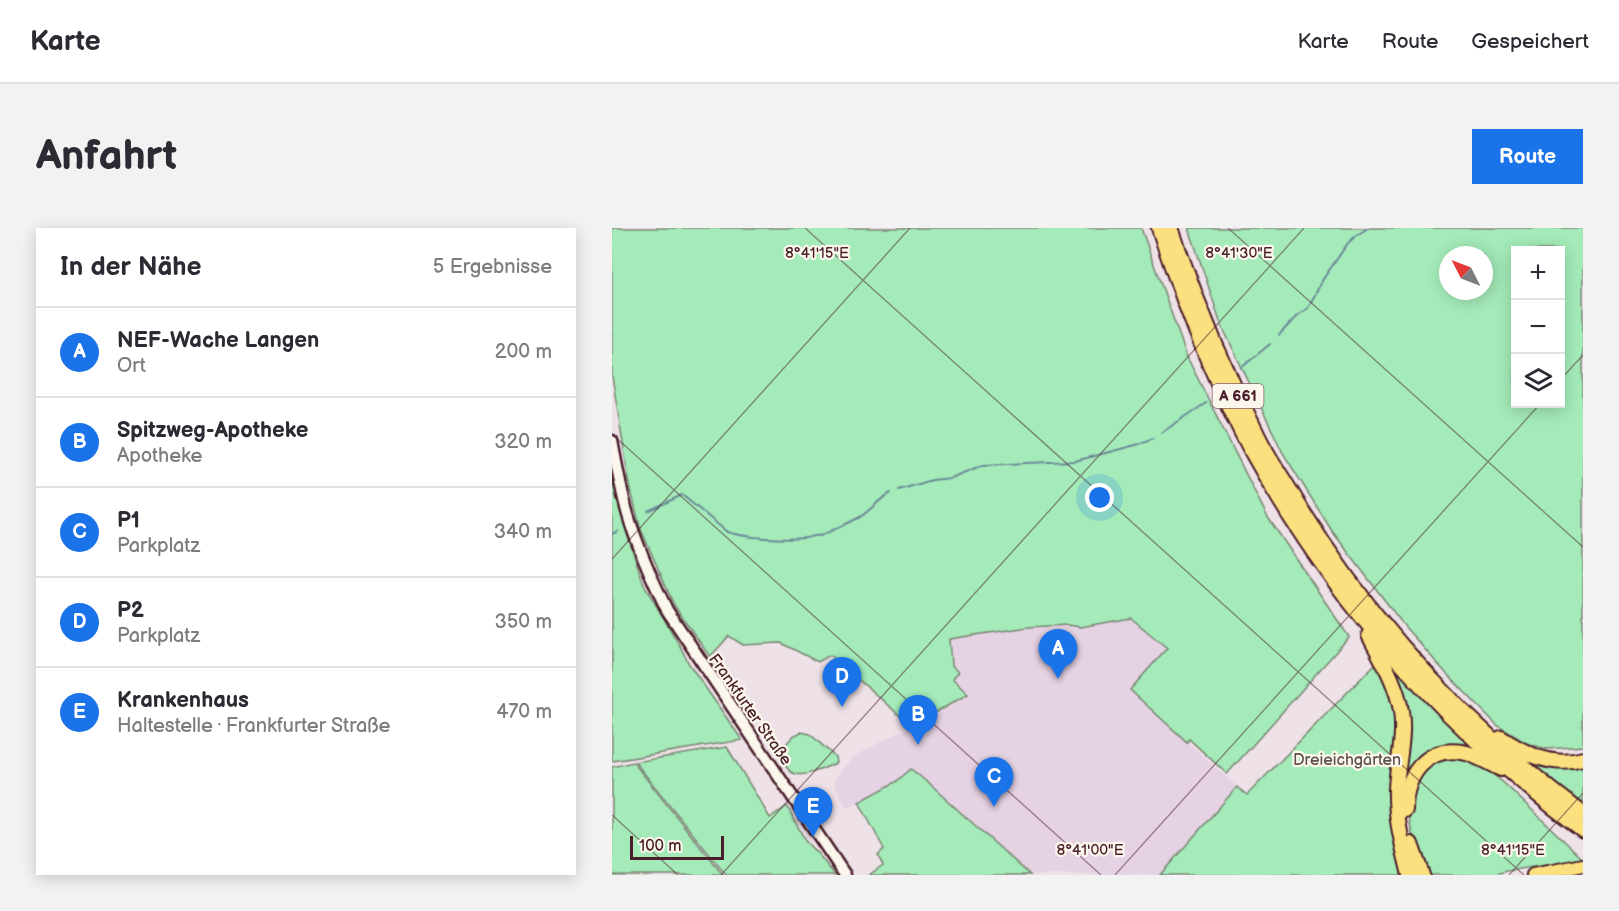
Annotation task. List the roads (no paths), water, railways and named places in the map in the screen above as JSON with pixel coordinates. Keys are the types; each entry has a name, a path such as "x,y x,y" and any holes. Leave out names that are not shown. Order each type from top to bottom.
{"highway":[{"name":"A 661","path":"1158,228 1203,347 1249,446 1292,519 1357,612 1437,703 1516,776 1583,830"},
{"name":"A 661","path":"1171,228 1213,342 1233,385 1265,450 1328,551 1419,666 1471,719 1524,767 1583,814"},
{"name":"A 661","path":"1357,612 1396,688 1402,718 1397,814 1410,875"},
{"path":"1471,719 1530,755 1557,761 1583,759"},
{"path":"1422,875 1412,848 1404,809 1409,781 1419,767 1444,752 1463,752 1516,776"}],"main road":[{"name":"Frankfurter Straße","path":"612,441 626,507 648,572 667,610 845,875"},
{"path":"1533,875 1580,865"}],"waterway":[{"path":"1279,335 1308,308 1323,279 1348,243 1368,228"},
{"path":"1241,368 1270,344"},
{"path":"1161,433 1206,403"},
{"path":"899,490 932,480 950,478 983,465 1075,461 1136,445 1153,438"},
{"path":"648,511 682,495 727,532 766,538 805,538 820,536 855,520 891,493"},
{"path":"612,534 618,531"}],"place":[{"name":"NEF-Wache Langen","path":"1058,679"},
{"name":"P2","path":"842,707"},
{"name":"Spitzweg-Apotheke","path":"918,745"},
{"name":"P1","path":"994,807"},
{"name":"Krankenhaus","path":"813,837"}],"park label":[{"name":"Dreieichgärten","path":"1347,759"}]}
